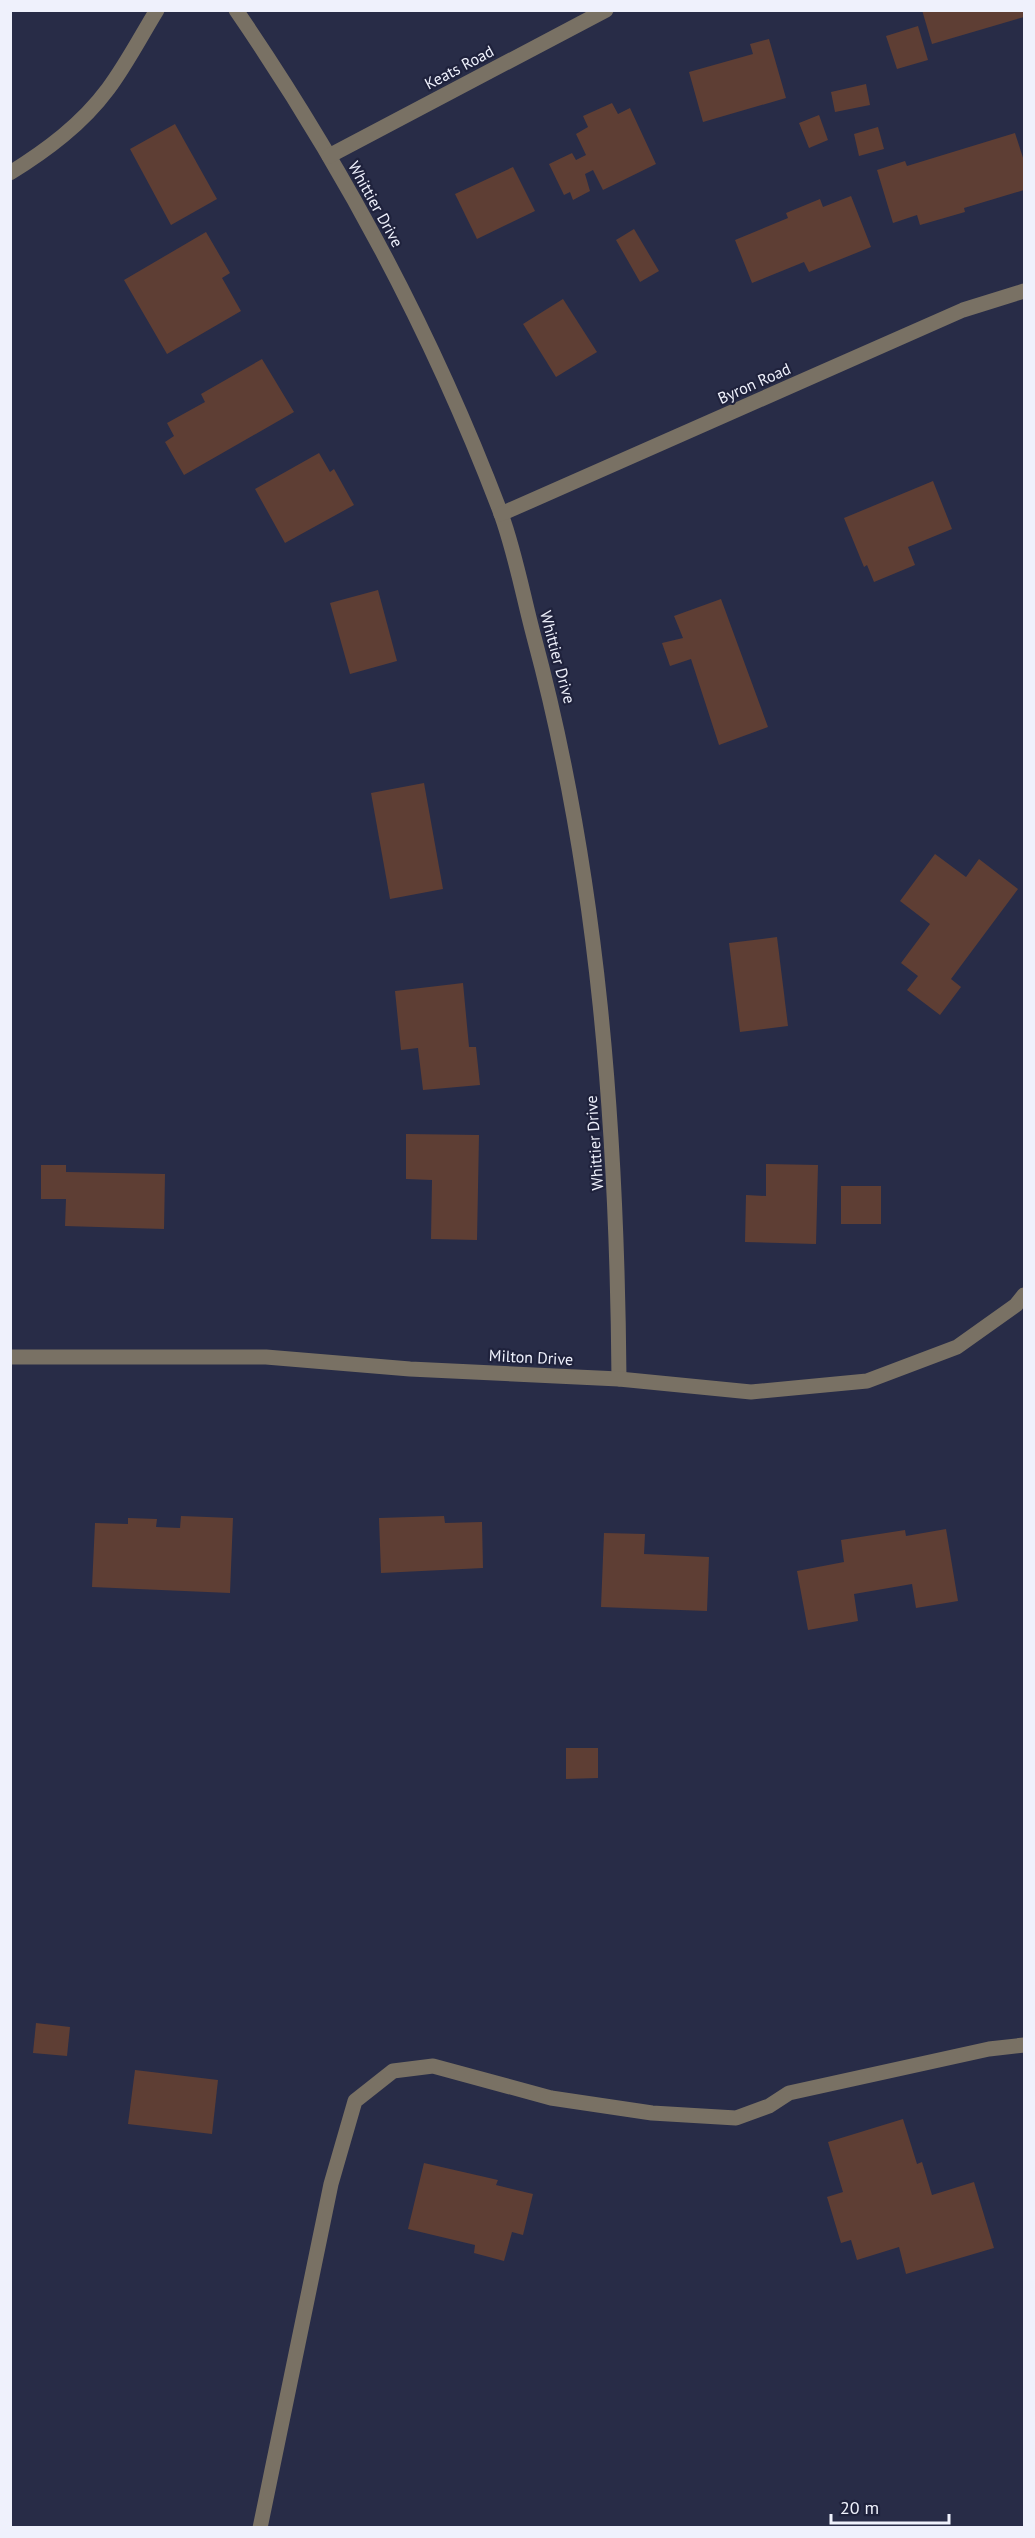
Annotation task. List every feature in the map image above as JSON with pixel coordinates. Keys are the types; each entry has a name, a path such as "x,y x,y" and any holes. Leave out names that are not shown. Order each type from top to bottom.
{"street":[{"path":"10,173 65,135 108,90 157,10"},
{"name":"Whittier Drive","path":"236,10 329,156 418,316 501,514 557,722 580,840 608,1091 618,1233 619,1379"},
{"name":"Keats Road","path":"329,156 606,10"},
{"name":"Byron Road","path":"501,514 963,310 1024,291"},
{"name":"Milton Drive","path":"10,1357 266,1357 410,1369 619,1379 751,1392 867,1381 957,1347 1016,1305 1024,1295"},
{"path":"260,2528 331,2184 355,2101 393,2071 434,2066 551,2098 652,2113 736,2118 769,2106 789,2093 989,2049 1024,2045"}],"building":[{"path":"922,10 1024,10 1024,17 932,44"},
{"path":"918,26 928,60 897,69 886,36"},
{"path":"769,39 786,98 703,122 689,72 753,54 750,44"},
{"path":"866,84 870,105 835,112 831,92"},
{"path":"612,103 618,114 630,108 656,164 603,190 593,170 585,174 590,191 573,200 570,192 564,195 549,164 572,153 576,160 586,155 576,134 588,127 583,116"},
{"path":"819,115 828,140 809,148 799,123"},
{"path":"175,124 217,199 171,225 130,149"},
{"path":"878,127 884,149 859,156 854,134"},
{"path":"1015,133 1024,161 1024,190 964,208 965,212 920,225 917,215 893,223 877,170 905,161 907,166"},
{"path":"513,167 535,211 477,239 455,194"},
{"path":"851,196 871,247 809,272 804,262 752,283 735,240 788,218 786,213 820,199 823,207"},
{"path":"634,229 659,271 640,282 616,240"},
{"path":"206,232 230,273 222,278 241,311 167,354 124,280"},
{"path":"563,299 597,352 556,377 523,324"},
{"path":"262,359 294,412 184,475 165,442 174,436 167,423 205,402 201,394"},
{"path":"319,453 330,472 334,469 354,505 285,543 255,489"},
{"path":"933,481 952,529 908,547 915,565 874,582 867,565 864,567 844,518"},
{"path":"378,590 397,661 350,674 330,603"},
{"path":"721,599 768,727 719,745 691,659 670,666 662,643 683,638 674,616"},
{"path":"424,783 443,889 390,899 371,793"},
{"path":"935,854 966,877 979,859 1018,889 951,979 961,987 940,1015 907,990 918,976 901,963 930,924 900,901"},
{"path":"777,937 788,1026 740,1032 729,943"},
{"path":"463,983 469,1047 476,1047 480,1085 423,1090 418,1048 401,1050 395,991"},
{"path":"406,1134 479,1135 477,1240 431,1239 432,1180 406,1179"},
{"path":"766,1164 818,1165 816,1244 745,1242 746,1195 766,1196"},
{"path":"41,1165 66,1165 66,1172 165,1174 164,1229 65,1226 66,1199 41,1199"},
{"path":"841,1186 881,1186 881,1224 841,1224"},
{"path":"181,1516 233,1518 230,1593 92,1587 95,1523 128,1524 128,1518 157,1519 156,1527 180,1528"},
{"path":"444,1516 445,1523 482,1522 483,1568 381,1573 379,1518"},
{"path":"946,1529 958,1601 916,1608 912,1584 854,1594 858,1621 808,1630 797,1571 844,1562 841,1540 905,1530 906,1536"},
{"path":"604,1533 645,1534 644,1554 709,1557 707,1611 601,1607"},
{"path":"566,1748 598,1748 598,1778 566,1779"},
{"path":"36,2023 70,2027 67,2056 33,2053"},
{"path":"135,2070 218,2080 212,2134 128,2124"},
{"path":"903,2119 917,2164 922,2162 932,2195 974,2182 994,2248 906,2274 899,2247 857,2260 851,2240 841,2243 827,2197 843,2192 828,2142"},
{"path":"424,2163 498,2180 496,2185 533,2194 523,2235 512,2232 504,2261 474,2253 475,2245 408,2229"}]}
